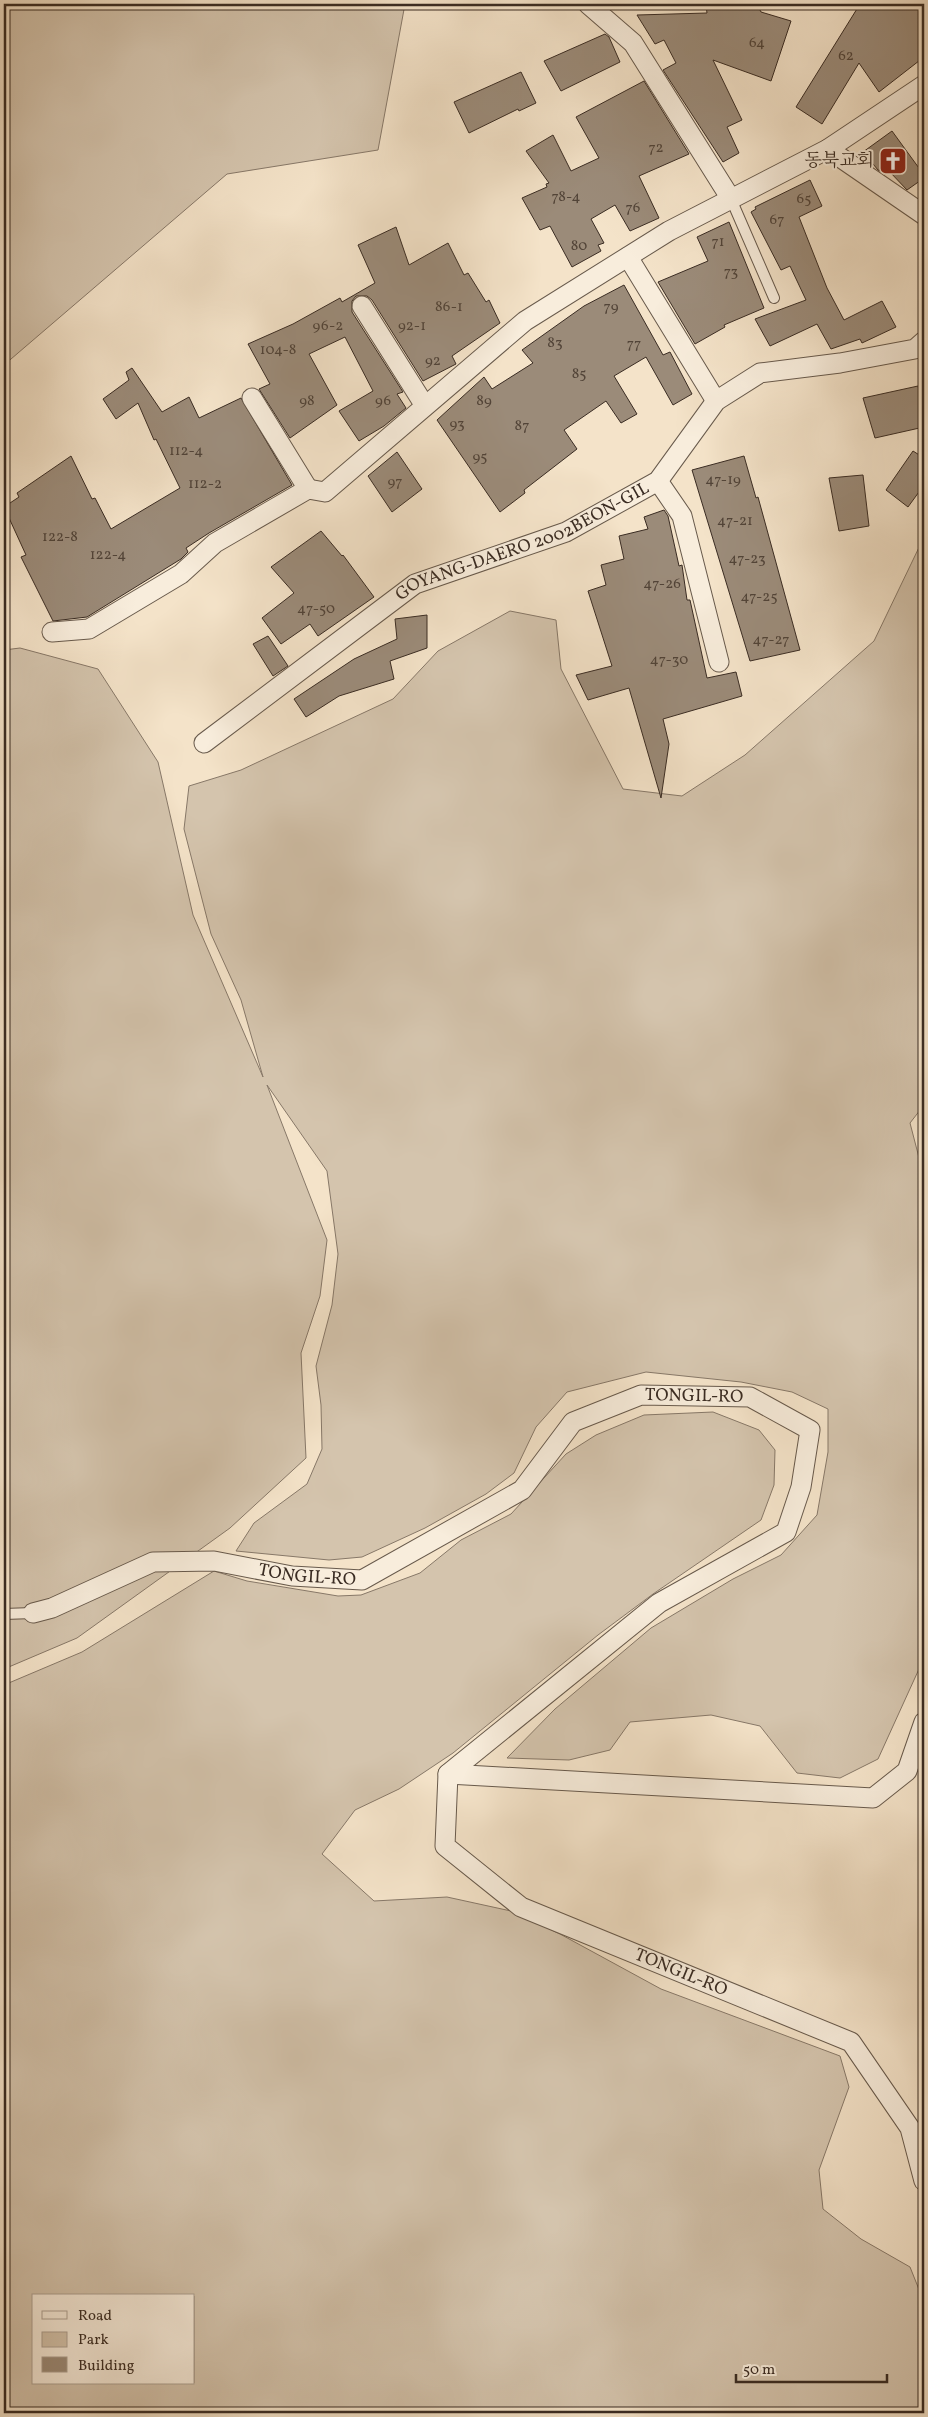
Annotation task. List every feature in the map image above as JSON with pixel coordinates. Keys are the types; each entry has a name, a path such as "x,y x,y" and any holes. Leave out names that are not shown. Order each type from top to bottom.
{"street":[{"path":"588,4 633,43 731,199"},
{"path":"52,632 89,629 181,574 215,544 308,490 325,492 525,321 669,231 828,149 924,85"},
{"path":"828,149 924,215"},
{"path":"628,257 716,402"},
{"path":"362,306 426,406"},
{"name":"GOYANG-DAERO 2002BEON-GIL","path":"204,743 415,584 566,532 658,481 716,402 760,373 840,363 915,349 924,341"},
{"path":"252,398 308,490"},
{"path":"658,481 682,516 719,662"},
{"name":"TONGIL-RO","path":"33,1613 52,1608 153,1562 214,1561 292,1576 362,1580 522,1490 573,1422 641,1395 750,1397 810,1430 801,1487 786,1532 659,1603 448,1774 445,1846 521,1906 851,2042 910,2128 924,2181"},
{"path":"448,1774 873,1798 907,1771 924,1722"}],"lane":[{"path":"731,199 774,298"},
{"path":"4,1614 33,1613"}],"green space":[{"path":"4,4 405,4 378,150 227,174 4,365"},
{"path":"924,537 924,1105 910,1123 924,1177 924,1658 878,1759 840,1778 797,1773 760,1726 711,1715 630,1722 610,1750 569,1760 507,1758 555,1709 651,1628 733,1579 781,1555 817,1515 828,1452 828,1409 792,1392 741,1382 646,1372 567,1392 536,1427 514,1473 486,1494 425,1528 362,1557 329,1560 236,1551 254,1523 307,1484 322,1449 321,1405 316,1366 332,1305 338,1254 327,1171 267,1085 327,1240 320,1296 301,1353 306,1458 230,1528 77,1638 4,1669 4,650 20,648 98,669 158,762 193,915 263,1077 241,1000 211,934 184,829 189,786 241,770 393,699 438,651 510,611 556,620 561,669 623,789 682,796 745,755 874,641"},
{"path":"713,1412 759,1430 775,1450 774,1485 761,1520 653,1594 598,1635 453,1753 399,1789 355,1810 322,1854 374,1901 447,1897 511,1911 560,1934 661,1989 840,2056 849,2087 819,2170 823,2209 861,2239 910,2267 922,2297 920,2413 4,2413 4,1685 82,1652 214,1571 247,1581 338,1596 361,1595 420,1573 461,1540 511,1514 566,1454 596,1435 644,1415"}],"building":[{"path":"757,4 761,12 791,21 771,81 713,60 742,120 727,127 739,153 723,162 663,70 676,63 664,40 655,44 637,15 707,13 706,5"},
{"path":"860,4 924,4 924,57 879,92 859,63 822,124 796,107"},
{"path":"605,34 609,37 620,62 561,91 544,61"},
{"path":"521,72 536,103 519,111 518,109 469,133 454,102"},
{"path":"644,81 689,154 639,176 659,218 630,231 615,205 591,219 604,243 598,245 601,251 572,267 550,226 540,230 522,198 547,187 546,184 549,183 526,151 553,135 571,171 599,158 576,117"},
{"name":"동북교회","path":"892,131 924,175 924,178 907,190 889,171 885,174 878,170 863,152"},
{"path":"810,180 822,206 799,217 827,288 844,320 882,301 896,327 862,343 860,339 831,349 817,324 770,346 755,319 806,300 790,266 781,270 751,212 756,209 755,207"},
{"path":"729,222 764,308 724,325 725,327 695,344 658,282 708,261 697,237"},
{"path":"396,227 409,265 448,243 464,275 468,273 486,302 489,300 500,323 452,356 456,364 423,381 372,300 367,296 356,296 352,301 352,312 403,392 397,394 406,408 384,426 359,441 339,411 373,391 345,337 309,354 337,405 290,438 259,389 270,384 248,344 293,324 340,298 342,302 375,283 358,245"},
{"path":"624,285 663,355 670,352 692,394 673,405 646,357 614,376 637,414 621,423 606,401 564,430 577,449 524,490 525,493 500,512 437,420 484,377 492,389 533,363 522,350 584,306"},
{"path":"132,368 162,412 189,397 199,418 241,398 292,485 209,533 186,548 188,552 181,559 87,617 53,621 21,557 26,555 4,507 19,497 17,493 71,456 92,499 95,498 111,529 180,488 156,439 154,440 138,403 116,419 103,399 129,380 126,372"},
{"path":"918,386 924,412 924,427 875,438 863,398"},
{"path":"913,451 924,458 924,485 908,507 886,490"},
{"path":"397,452 422,489 392,512 368,476"},
{"path":"744,456 756,498 758,497 800,650 750,661 692,470"},
{"path":"863,475 869,526 839,531 829,478"},
{"path":"664,510 668,516 679,566 682,565 687,600 690,600 707,678 736,672 742,696 663,719 669,744 661,798 629,688 588,700 576,675 612,666 588,591 606,585 601,565 624,559 619,536 648,529 644,517"},
{"path":"321,531 343,555 374,597 318,636 310,624 281,644 262,618 294,593 271,567"},
{"path":"427,615 427,648 390,661 394,679 339,696 306,717 294,699 354,659 397,639 395,619"},
{"path":"268,636 288,666 273,676 253,644"}],"place":[{"name":"동북교회","path":"893,161"}]}
